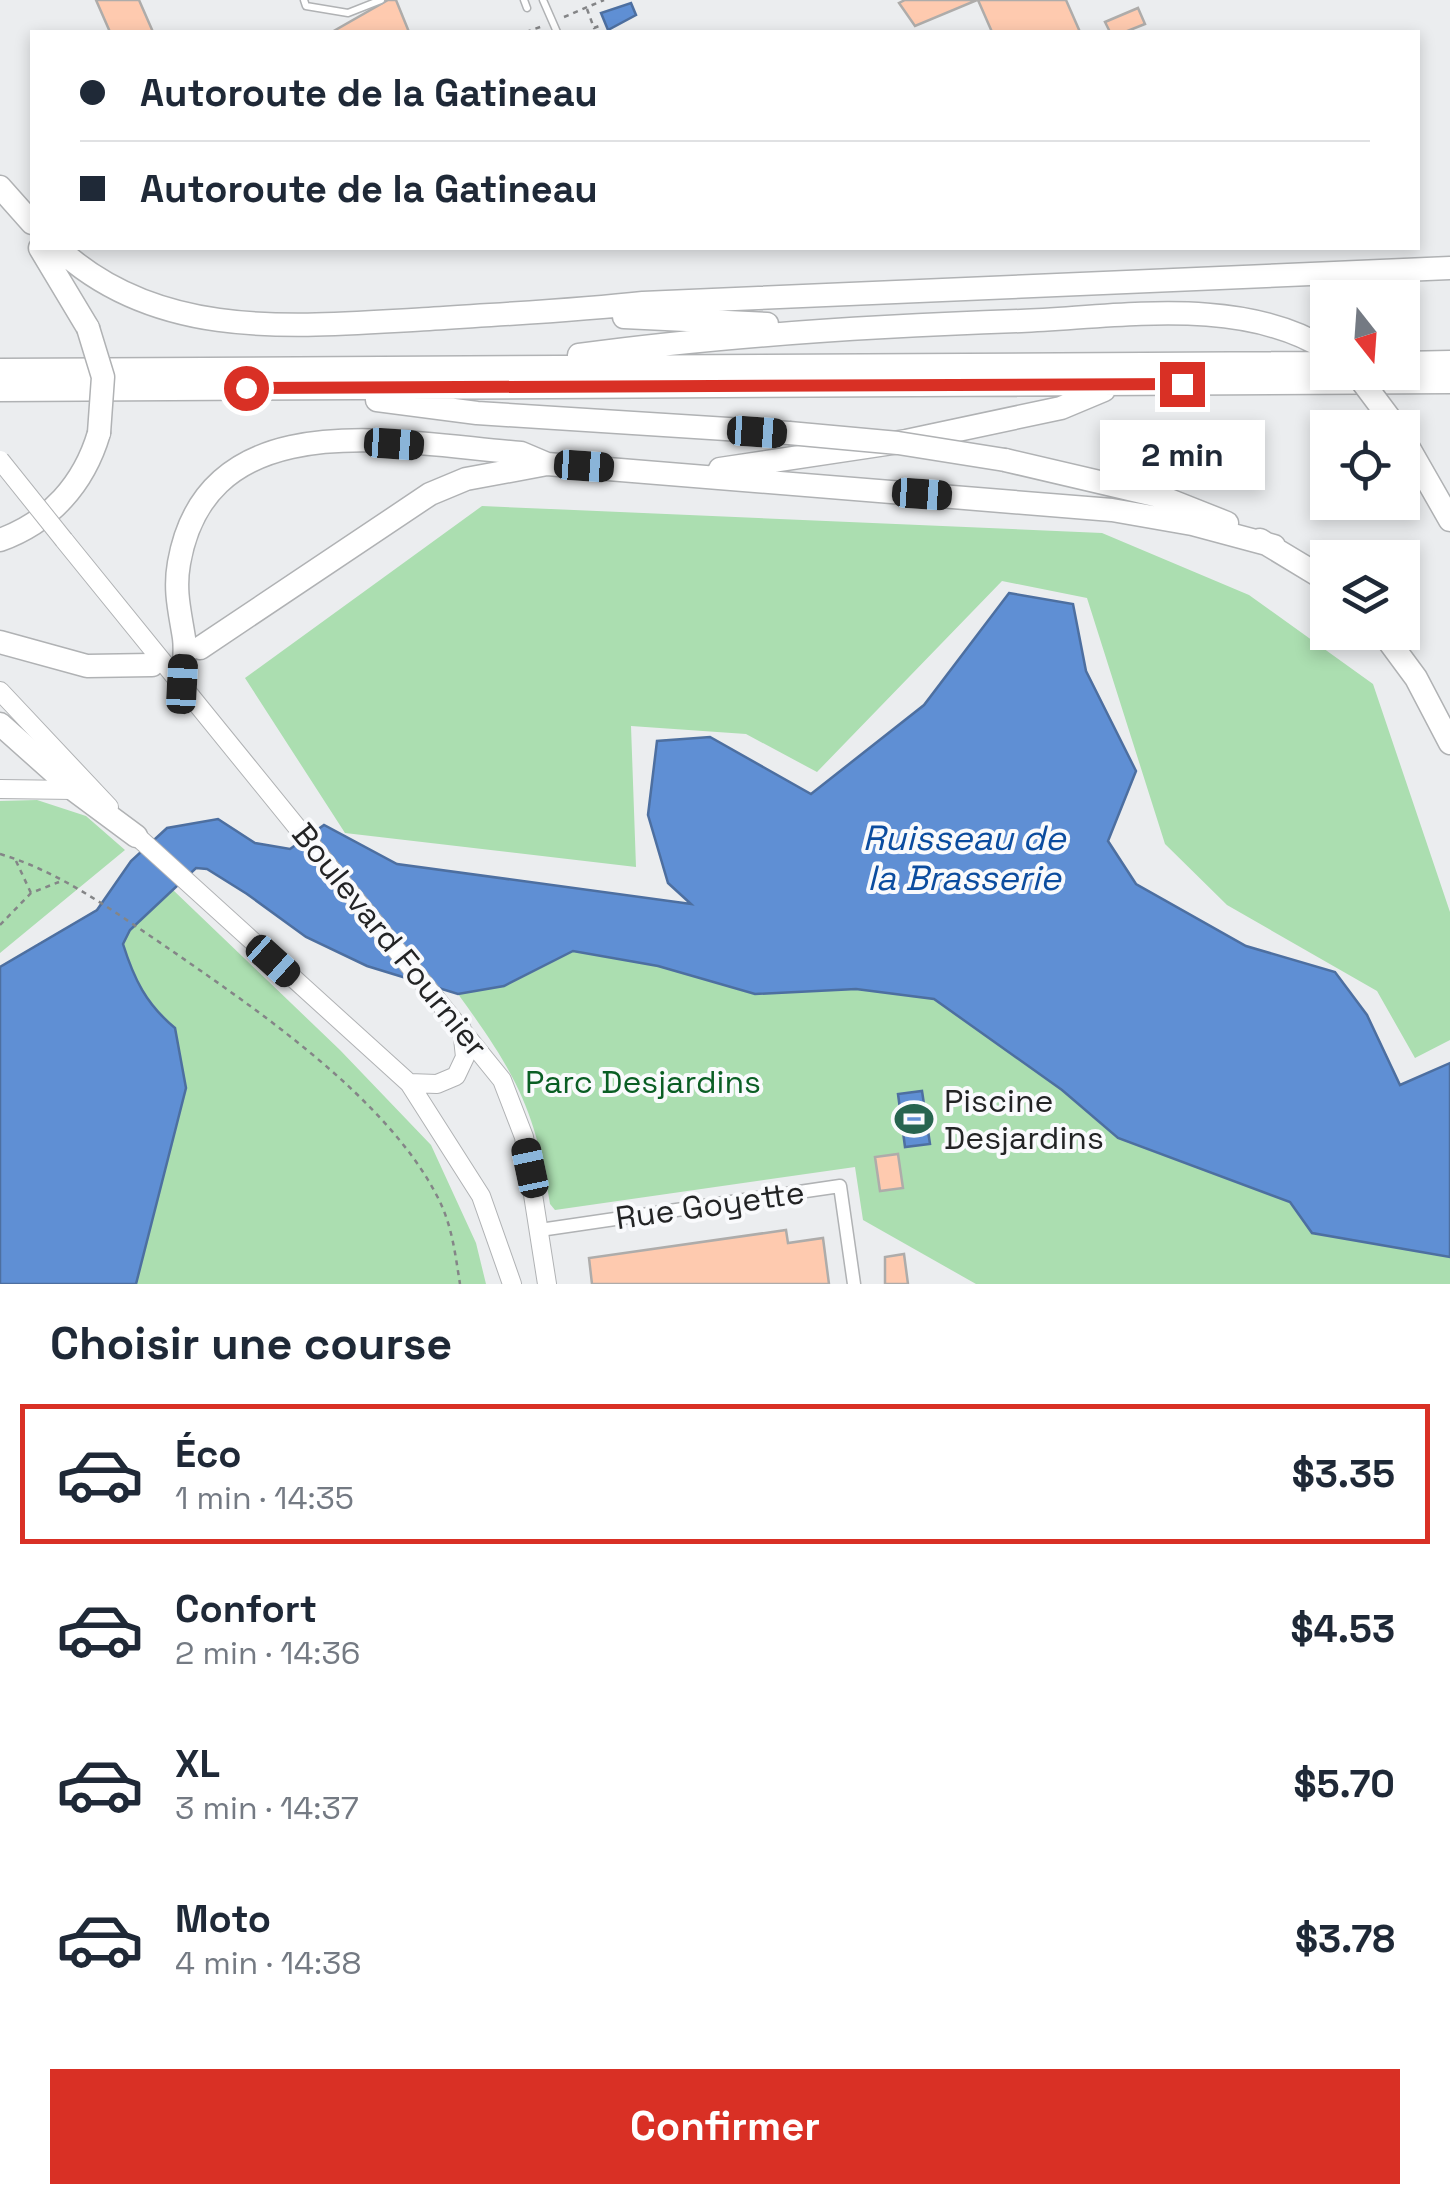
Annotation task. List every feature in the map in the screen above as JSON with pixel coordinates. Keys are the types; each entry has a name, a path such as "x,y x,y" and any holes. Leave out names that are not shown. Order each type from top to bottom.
{"highway":[{"path":"8,196 30,221"},
{"path":"8,196 30,231"},
{"path":"0,540 33,524 61,502 84,471 100,433 103,378 88,328 41,250"},
{"path":"60,250 90,274 133,298 217,321 308,325 551,313 643,303 1450,268"},
{"path":"551,313 835,328"},
{"path":"490,367 835,328 1162,315 1257,322 1310,341"},
{"path":"1420,362 1450,362"},
{"path":"0,370 1310,363"},
{"path":"0,390 1450,382"},
{"path":"692,473 906,441 1061,408 1117,384"},
{"path":"284,388 477,413 789,434 1005,460 1196,508 1274,546 1310,569"},
{"path":"182,684 185,640 176,593 185,540 208,498 252,460 283,446 331,440 521,453 547,464"},
{"path":"200,648 430,494 466,479 547,464 1112,510 1192,524 1274,546"},
{"path":"1420,468 1450,520"},
{"path":"0,642 87,666 152,665"},
{"path":"1395,650 1416,678 1450,743"},
{"path":"0,724 74,790 136,836"}],"main road":[{"name":"Boulevard Fournier","path":"0,460 502,1080 518,1113 547,1284"},
{"path":"0,691 136,836 409,1083 481,1196 512,1284"},
{"path":"0,790 74,790"},
{"path":"409,1083 437,1084 456,1076 464,1057 461,1025"}],"street":[{"name":"Rue Goyette","path":"540,1230 840,1186 854,1284"}],"lane":[{"path":"304,0 306,6 348,14 381,0"},
{"path":"543,0 555,30"}],"path":[{"path":"531,30 604,0"},
{"path":"586,8 594,28 599,26"},
{"path":"0,854 61,881 137,927 226,988 341,1079 413,1158 436,1194 451,1227 460,1284"},
{"path":"16,859 30,893"},
{"path":"0,925 30,893 61,881"}],"green space":[{"path":"482,506 1102,533 1249,595 1310,639 1310,650 1326,650 1373,684 1450,912 1450,1040 1415,1058 1377,991 1227,905 1165,844 1087,598 1002,581 817,772 746,734 631,726 636,867 345,833 245,678"},
{"path":"37,800 86,816 125,850 0,953 0,801"},
{"path":"172,889 340,1050 431,1145 476,1243 486,1284 136,1284 186,1088 175,1028 143,990 123,944 130,930"},
{"name":"Parc Desjardins","path":"573,951 658,966 755,994 856,989 934,999 1062,1090 1118,1138 1290,1202 1312,1233 1450,1257 1450,1284 976,1284 863,1220 855,1167 555,1210 550,1204 538,1142 520,1092 458,994 504,986"}],"water":[{"path":"631,3 636,15 608,30 601,13"},
{"name":"Ruisseau de la Brasserie","path":"1009,593 1073,604 1086,671 1136,771 1108,841 1136,884 1246,946 1335,972 1367,1015 1400,1085 1450,1063 1450,1257 1312,1233 1290,1202 1118,1138 1062,1090 934,999 856,989 755,994 658,966 573,951 504,986 458,994 367,966 306,937 247,894 207,869 196,868 130,930 123,944 142,990 175,1028 186,1088 136,1284 0,1284 0,967 97,910 131,861 167,828 218,819 255,843 290,849 324,825 397,864 691,904 668,883 648,815 657,741 710,737 811,794 924,705"},
{"name":"Piscine Desjardins","path":"922,1091 930,1144 905,1147 898,1094"}],"building":[{"path":"96,0 139,0 152,30 109,30"},
{"path":"388,0 396,0 408,30 336,30"},
{"path":"977,0 915,26 899,3"},
{"path":"978,0 1066,0 1079,30 991,30"},
{"path":"1138,8 1145,24 1130,30 1109,30 1105,22"},
{"path":"898,1154 903,1188 880,1191 875,1157"},
{"path":"786,1230 788,1243 823,1238 829,1284 592,1284 589,1258"},
{"path":"904,1254 908,1284 885,1284 885,1257"}],"place":[{"name":"Piscine Desjardins","path":"914,1119"}],"route":[{"path":"246,388 1182,384"}]}
